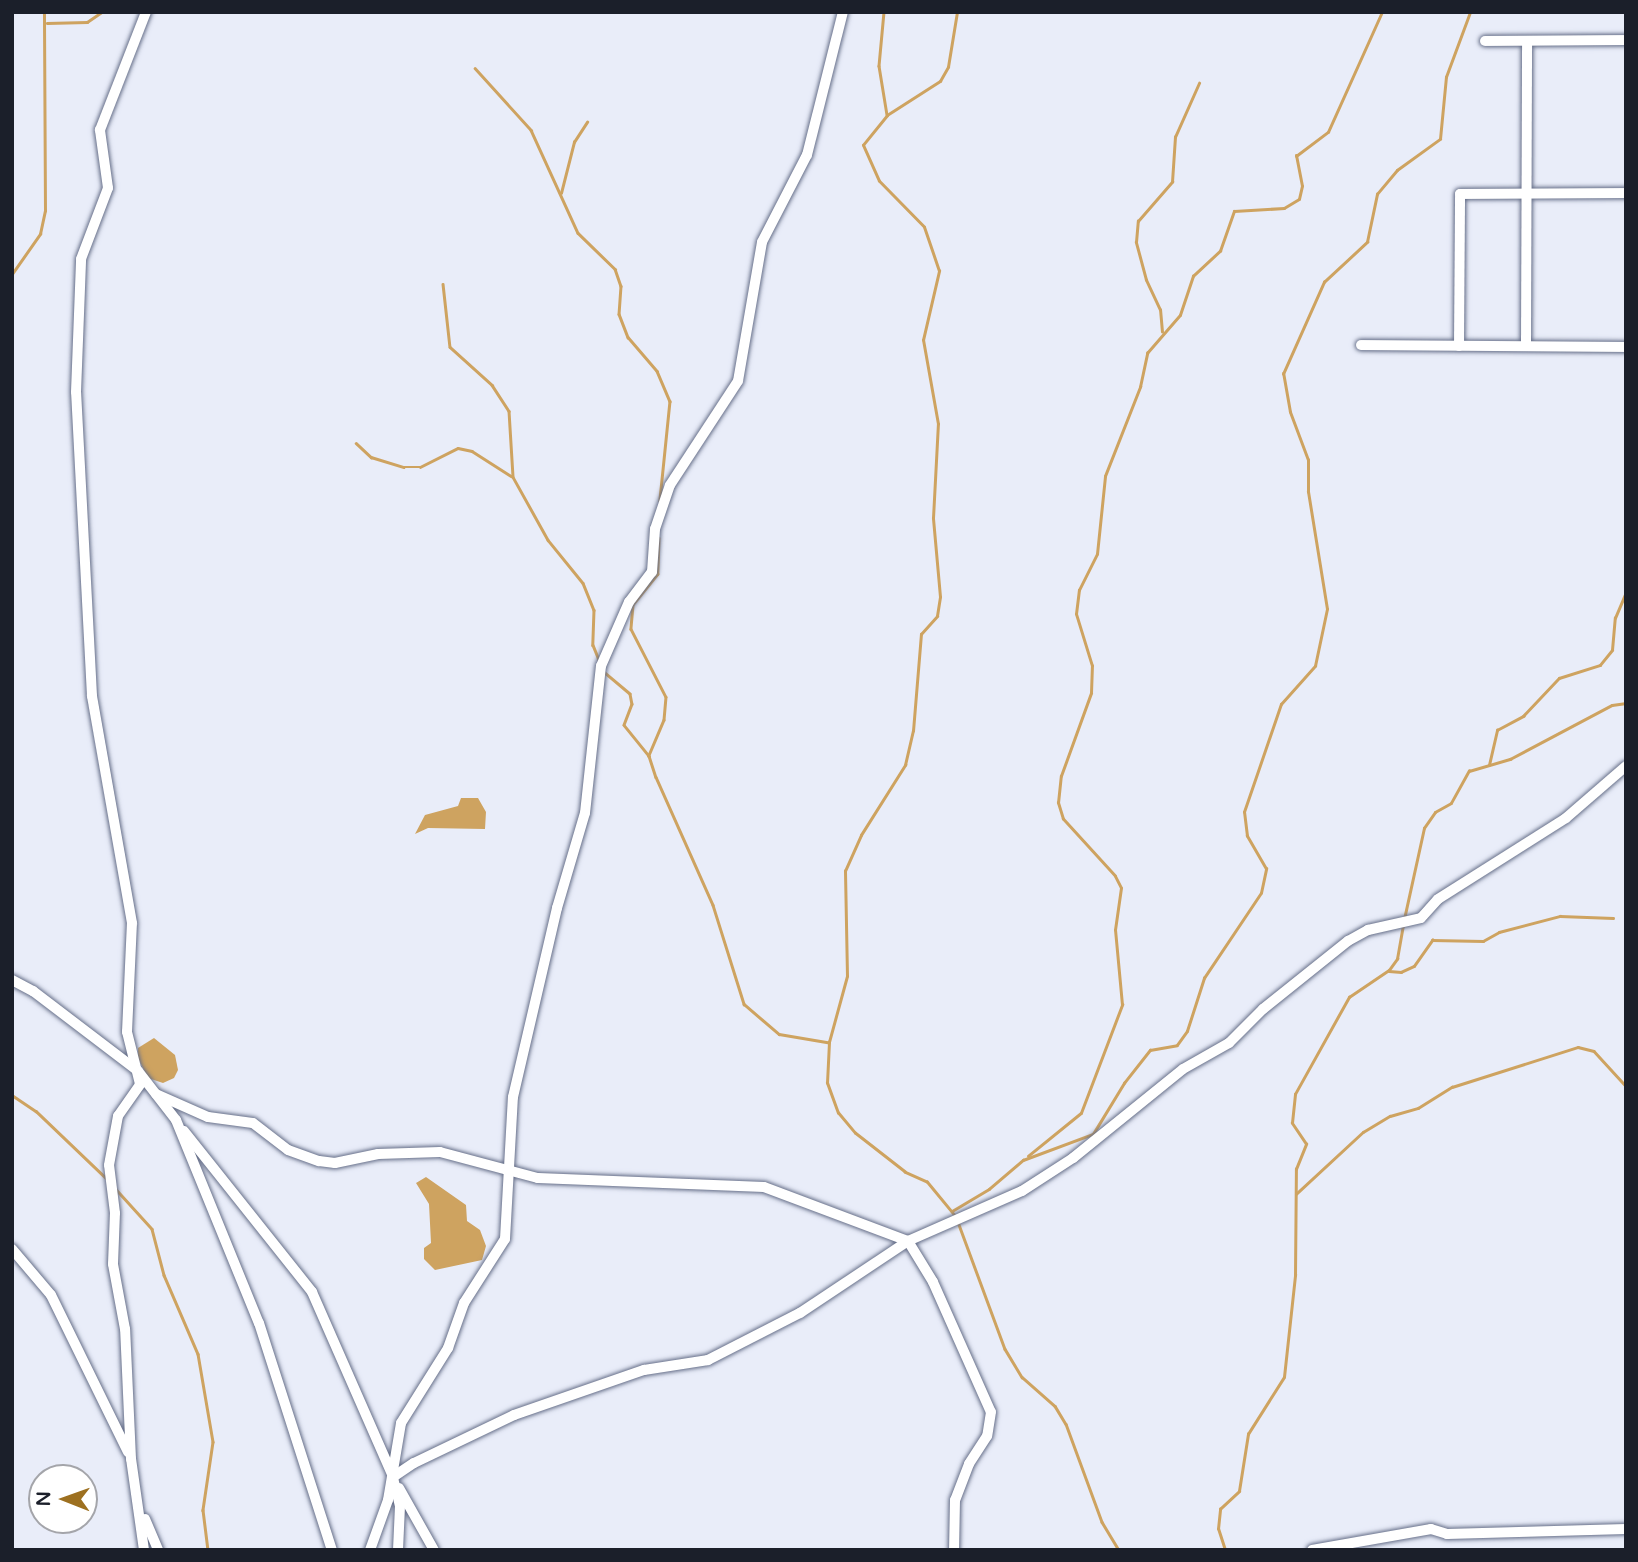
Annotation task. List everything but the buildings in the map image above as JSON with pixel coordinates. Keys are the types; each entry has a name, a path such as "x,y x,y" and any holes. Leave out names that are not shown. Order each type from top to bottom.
{"street":[{"path":"144,1550 140,1507 131,1459 131,1381 113,1264 115,1213 109,1165 118,1116 139,1090 140,1073 127,1032 132,923 92,695 76,393 81,259 108,188 100,130 146,12"},
{"path":"370,1550 393,1477 401,1423 448,1348 464,1303 505,1240 513,1097 557,908 585,813 596,682 629,602 652,572 655,529 670,485 738,381 762,242 807,155 843,12"},
{"path":"1485,41 1626,40"},
{"path":"1526,346 1527,41"},
{"path":"1460,346 1460,194 1626,193"},
{"path":"1362,345 1626,347"},
{"path":"393,1477 461,1436 514,1415 644,1370 708,1360 800,1313 908,1241 1022,1191 1073,1158 1183,1069 1228,1043 1263,1009 1348,942 1368,930 1421,918 1438,900 1566,818 1626,766"},
{"path":"12,980 33,991 140,1073 312,1292 393,1477 434,1550"},
{"path":"156,1094 208,1117 253,1123 288,1150 319,1161 335,1163 378,1154 440,1152 509,1173 764,1187 908,1241 933,1282 991,1412 987,1436 969,1464 955,1500 954,1550"},
{"path":"176,1120 259,1323 332,1550"},
{"path":"12,1249 51,1295 131,1459"},
{"path":"393,1477 400,1506 398,1550"},
{"path":"140,1507 158,1550"},
{"path":"1312,1550 1431,1529 1447,1534 1626,1529"}],"shaded area":[{"path":"461,798 478,798 486,812 485,829 428,828 415,834 425,815 458,806"},
{"path":"154,1038 175,1055 178,1070 174,1078 163,1083 148,1078 138,1058 138,1048"},
{"path":"426,1177 466,1205 467,1221 480,1230 486,1246 482,1260 435,1270 424,1259 424,1248 431,1243 429,1204 416,1183"}],"waterway":[{"path":"12,274 40,234 45,211 44,12"},
{"path":"47,23 87,22 102,12"},
{"path":"884,12 879,66 887,115"},
{"path":"955,1216 927,1182 905,1172 855,1133 838,1113 827,1083 829,1042 847,976 845,871 861,835 905,765 913,731 921,634 937,616 940,597 933,518 938,424 923,340 939,271 924,227 879,181 863,145 887,115 940,81 948,67 957,12"},
{"path":"1028,1156 1081,1113 1122,1005 1115,930 1121,888 1115,876 1063,819 1058,803 1061,776 1091,693 1092,666 1076,614 1079,590 1097,554 1105,476 1140,387 1147,353 1180,315 1193,276 1220,251 1234,211 1284,208 1299,199 1302,186 1296,156 1328,132 1382,12"},
{"path":"952,1211 989,1189 1023,1160 1093,1134 1124,1083 1150,1050 1177,1045 1187,1031 1204,978 1261,893 1266,869 1247,836 1244,812 1281,704 1315,666 1327,609 1308,492 1308,460 1290,412 1283,374 1324,282 1367,242 1377,194 1397,170 1440,139 1446,77 1470,12"},
{"path":"475,68 531,130 578,233 615,269 621,286 619,314 628,337 657,371 670,401 660,500"},
{"path":"1162,332 1160,310 1146,280 1136,242 1138,221 1172,182 1175,137 1199,83"},
{"path":"561,193 574,142 587,122"},
{"path":"443,284 450,347 492,385 509,411 513,477 548,540 583,583 594,610 593,645 600,662"},
{"path":"356,443 371,457 404,467 420,467 458,448 472,451 511,476"},
{"path":"659,538 658,574 633,605 631,629 666,697 664,720 649,756 713,905 744,1004 779,1034 827,1042"},
{"path":"1489,765 1497,730 1523,716 1559,678 1600,665 1612,650 1615,618 1626,592"},
{"path":"603,671 630,694 632,704 624,725 649,756"},
{"path":"1404,919 1424,828 1435,812 1451,803 1469,771 1510,759 1612,705 1626,703"},
{"path":"1389,971 1401,972 1414,966 1432,940 1483,941 1499,932 1560,916 1613,918"},
{"path":"1225,1550 1218,1529 1220,1509 1239,1491 1248,1434 1284,1377 1295,1275 1296,1169 1306,1144 1292,1123 1295,1094 1349,997 1389,970 1397,959 1403,926"},
{"path":"1296,1194 1363,1132 1390,1116 1418,1108 1452,1087 1578,1047 1594,1051 1626,1086"},
{"path":"12,1095 36,1111 106,1178"},
{"path":"115,1188 152,1229 164,1275 198,1354 213,1442 203,1510 208,1550"},
{"path":"958,1222 1005,1349 1022,1377 1055,1406 1066,1424 1102,1522 1119,1550"}]}
